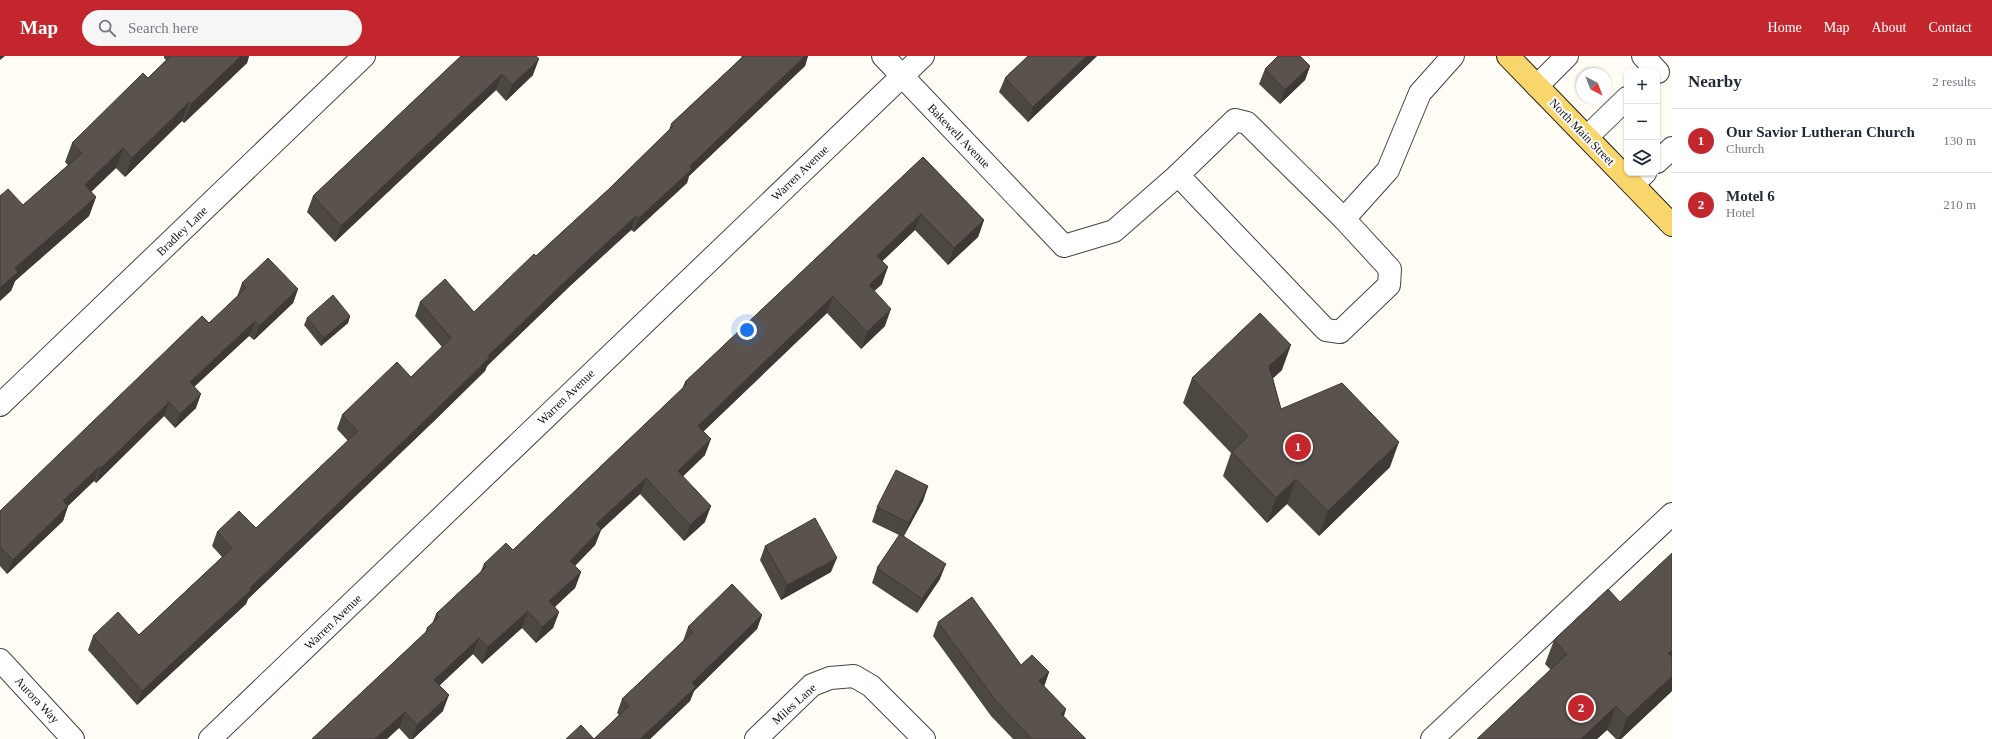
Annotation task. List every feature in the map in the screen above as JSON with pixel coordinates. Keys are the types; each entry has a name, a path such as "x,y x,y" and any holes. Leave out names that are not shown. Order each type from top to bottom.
{"main road":[{"name":"North Main Street","path":"1508,56 1586,136 1639,179 1672,225"}],"street":[{"name":"Bradley Lane","path":"0,405 364,56"},
{"name":"Bakewell Avenue","path":"883,56 1064,246 1114,231 1178,175"},
{"name":"Warren Avenue","path":"210,739 923,56"},
{"path":"1344,219 1388,170 1420,94 1453,56"},
{"path":"1537,86 1567,56"},
{"path":"1643,56 1662,69"},
{"path":"1586,136 1624,101"},
{"path":"1235,120 1247,123 1344,219 1390,269 1390,285 1340,332 1326,330 1178,175 1235,120"},
{"path":"1660,159 1672,148"},
{"path":"1432,739 1672,514"},
{"name":"Aurora Way","path":"0,660 73,739"},
{"name":"Miles Lane","path":"756,739 812,685 835,676 854,676 871,686 924,739"}],"building":[{"path":"171,56 241,56 191,104 189,102 132,158 123,148 85,185 96,197 15,268 18,272 0,288 0,196 8,189 23,205 82,153 72,143 143,73 148,78"},
{"path":"461,56 536,56 539,59 512,85 502,74 341,226 313,196"},
{"path":"744,56 805,56 690,166 692,169 639,218 636,216 575,272 488,356 490,357 438,408 250,588 251,590 142,691 93,636 118,612 139,635 232,548 217,532 239,511 256,528 358,431 342,415 397,362 411,377 451,338 420,302 445,279 474,312 534,254 536,256 610,188 673,126 671,124"},
{"path":"1028,56 1087,56 1033,107 1005,78"},
{"path":"1278,56 1300,56 1310,66 1285,90 1265,69"},
{"path":"923,157 984,220 954,248 921,214 877,256 888,267 869,285 891,309 867,332 833,296 698,426 711,439 678,471 711,506 690,525 646,478 596,524 601,529 570,561 581,572 549,601 559,612 542,627 528,611 488,647 479,638 434,680 449,695 417,725 405,712 375,739 312,739 428,630 427,628 439,617 436,614 486,567 484,564 506,543 513,550 687,384 685,382"},
{"path":"268,258 298,289 259,326 255,321 190,382 201,394 180,414 169,402 101,468 99,467 63,501 68,506 13,560 0,547 0,511 202,316 209,323 246,288 242,283"},
{"path":"333,295 350,316 324,338 307,318"},
{"path":"1260,313 1291,345 1269,366 1281,409 1342,383 1399,442 1328,511 1296,479 1276,498 1232,452 1248,436 1192,378"},
{"path":"896,470 928,486 909,523 877,507"},
{"path":"815,518 837,558 787,585 765,546"},
{"path":"900,534 946,564 922,599 877,568"},
{"path":"1672,553 1672,650 1668,653 1672,657 1672,676 1627,718 1616,706 1581,739 1477,739 1567,654 1554,640 1608,589 1620,602"},
{"path":"732,584 762,615 692,683 696,687 640,739 594,739 629,706 622,699 693,632 688,627"},
{"path":"972,597 1021,665 1032,655 1049,672 1039,681 1066,709 1061,714 1086,739 1032,739 996,701 938,622"},
{"path":"581,725 594,739 566,739"}],"place":[{"name":"Our Savior Lutheran Church","path":"1298,447"},
{"name":"Motel 6","path":"1581,708"}]}
